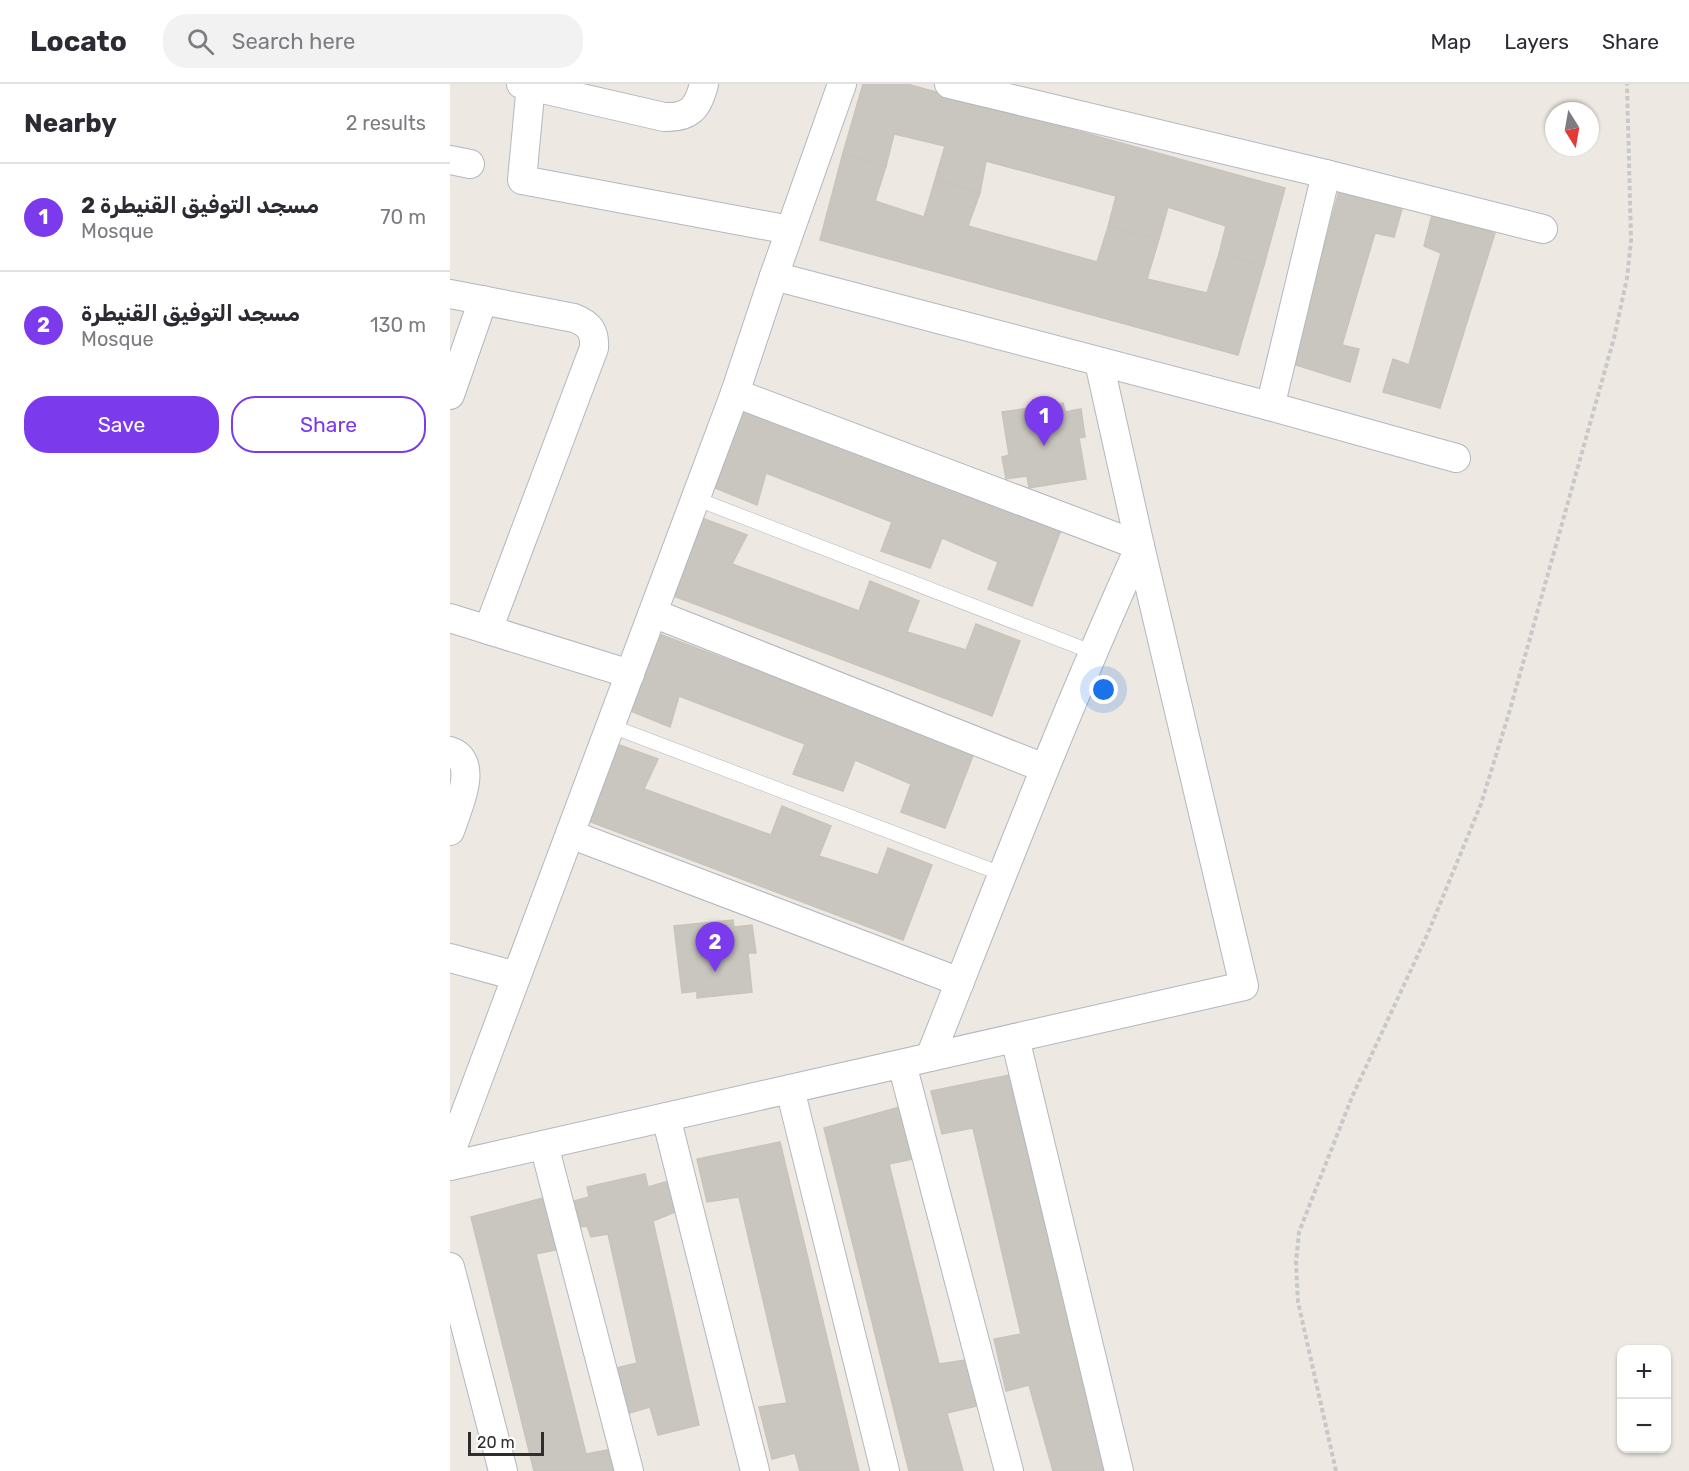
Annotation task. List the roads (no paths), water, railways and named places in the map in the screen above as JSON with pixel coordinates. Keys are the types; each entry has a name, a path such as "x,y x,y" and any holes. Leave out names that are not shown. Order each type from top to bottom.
{"street":[{"path":"704,84 698,103 692,110 676,118 527,85 522,180 790,230"},
{"path":"450,1154 697,499 842,84"},
{"path":"949,84 1326,174 1543,229"},
{"path":"1269,406 1326,174"},
{"path":"774,276 1269,406 1456,458"},
{"path":"450,294 574,318 591,328 595,338 594,348 488,630"},
{"path":"450,395 483,300"},
{"path":"450,1166 1244,986 1140,546 1100,362"},
{"path":"735,393 1140,546"},
{"path":"930,1057 1044,768 1092,652 1140,546"},
{"path":"653,613 1044,768"},
{"path":"450,618 630,674"},
{"path":"450,751 464,760 466,777 450,831"},
{"path":"570,834 960,982"},
{"path":"450,958 516,976"},
{"path":"1015,1038 1119,1471"},
{"path":"903,1064 1009,1471"},
{"path":"790,1089 885,1471"},
{"path":"666,1117 755,1471"},
{"path":"544,1145 629,1471"},
{"path":"450,1267 503,1471"}],"lane":[{"path":"697,499 1092,652"},
{"path":"611,726 1002,874"}],"place":[{"name":"2 مسجد التوفيق القنيطرة","path":"1044,446"},
{"name":"مسجد التوفيق القنيطرة","path":"715,972"}]}
